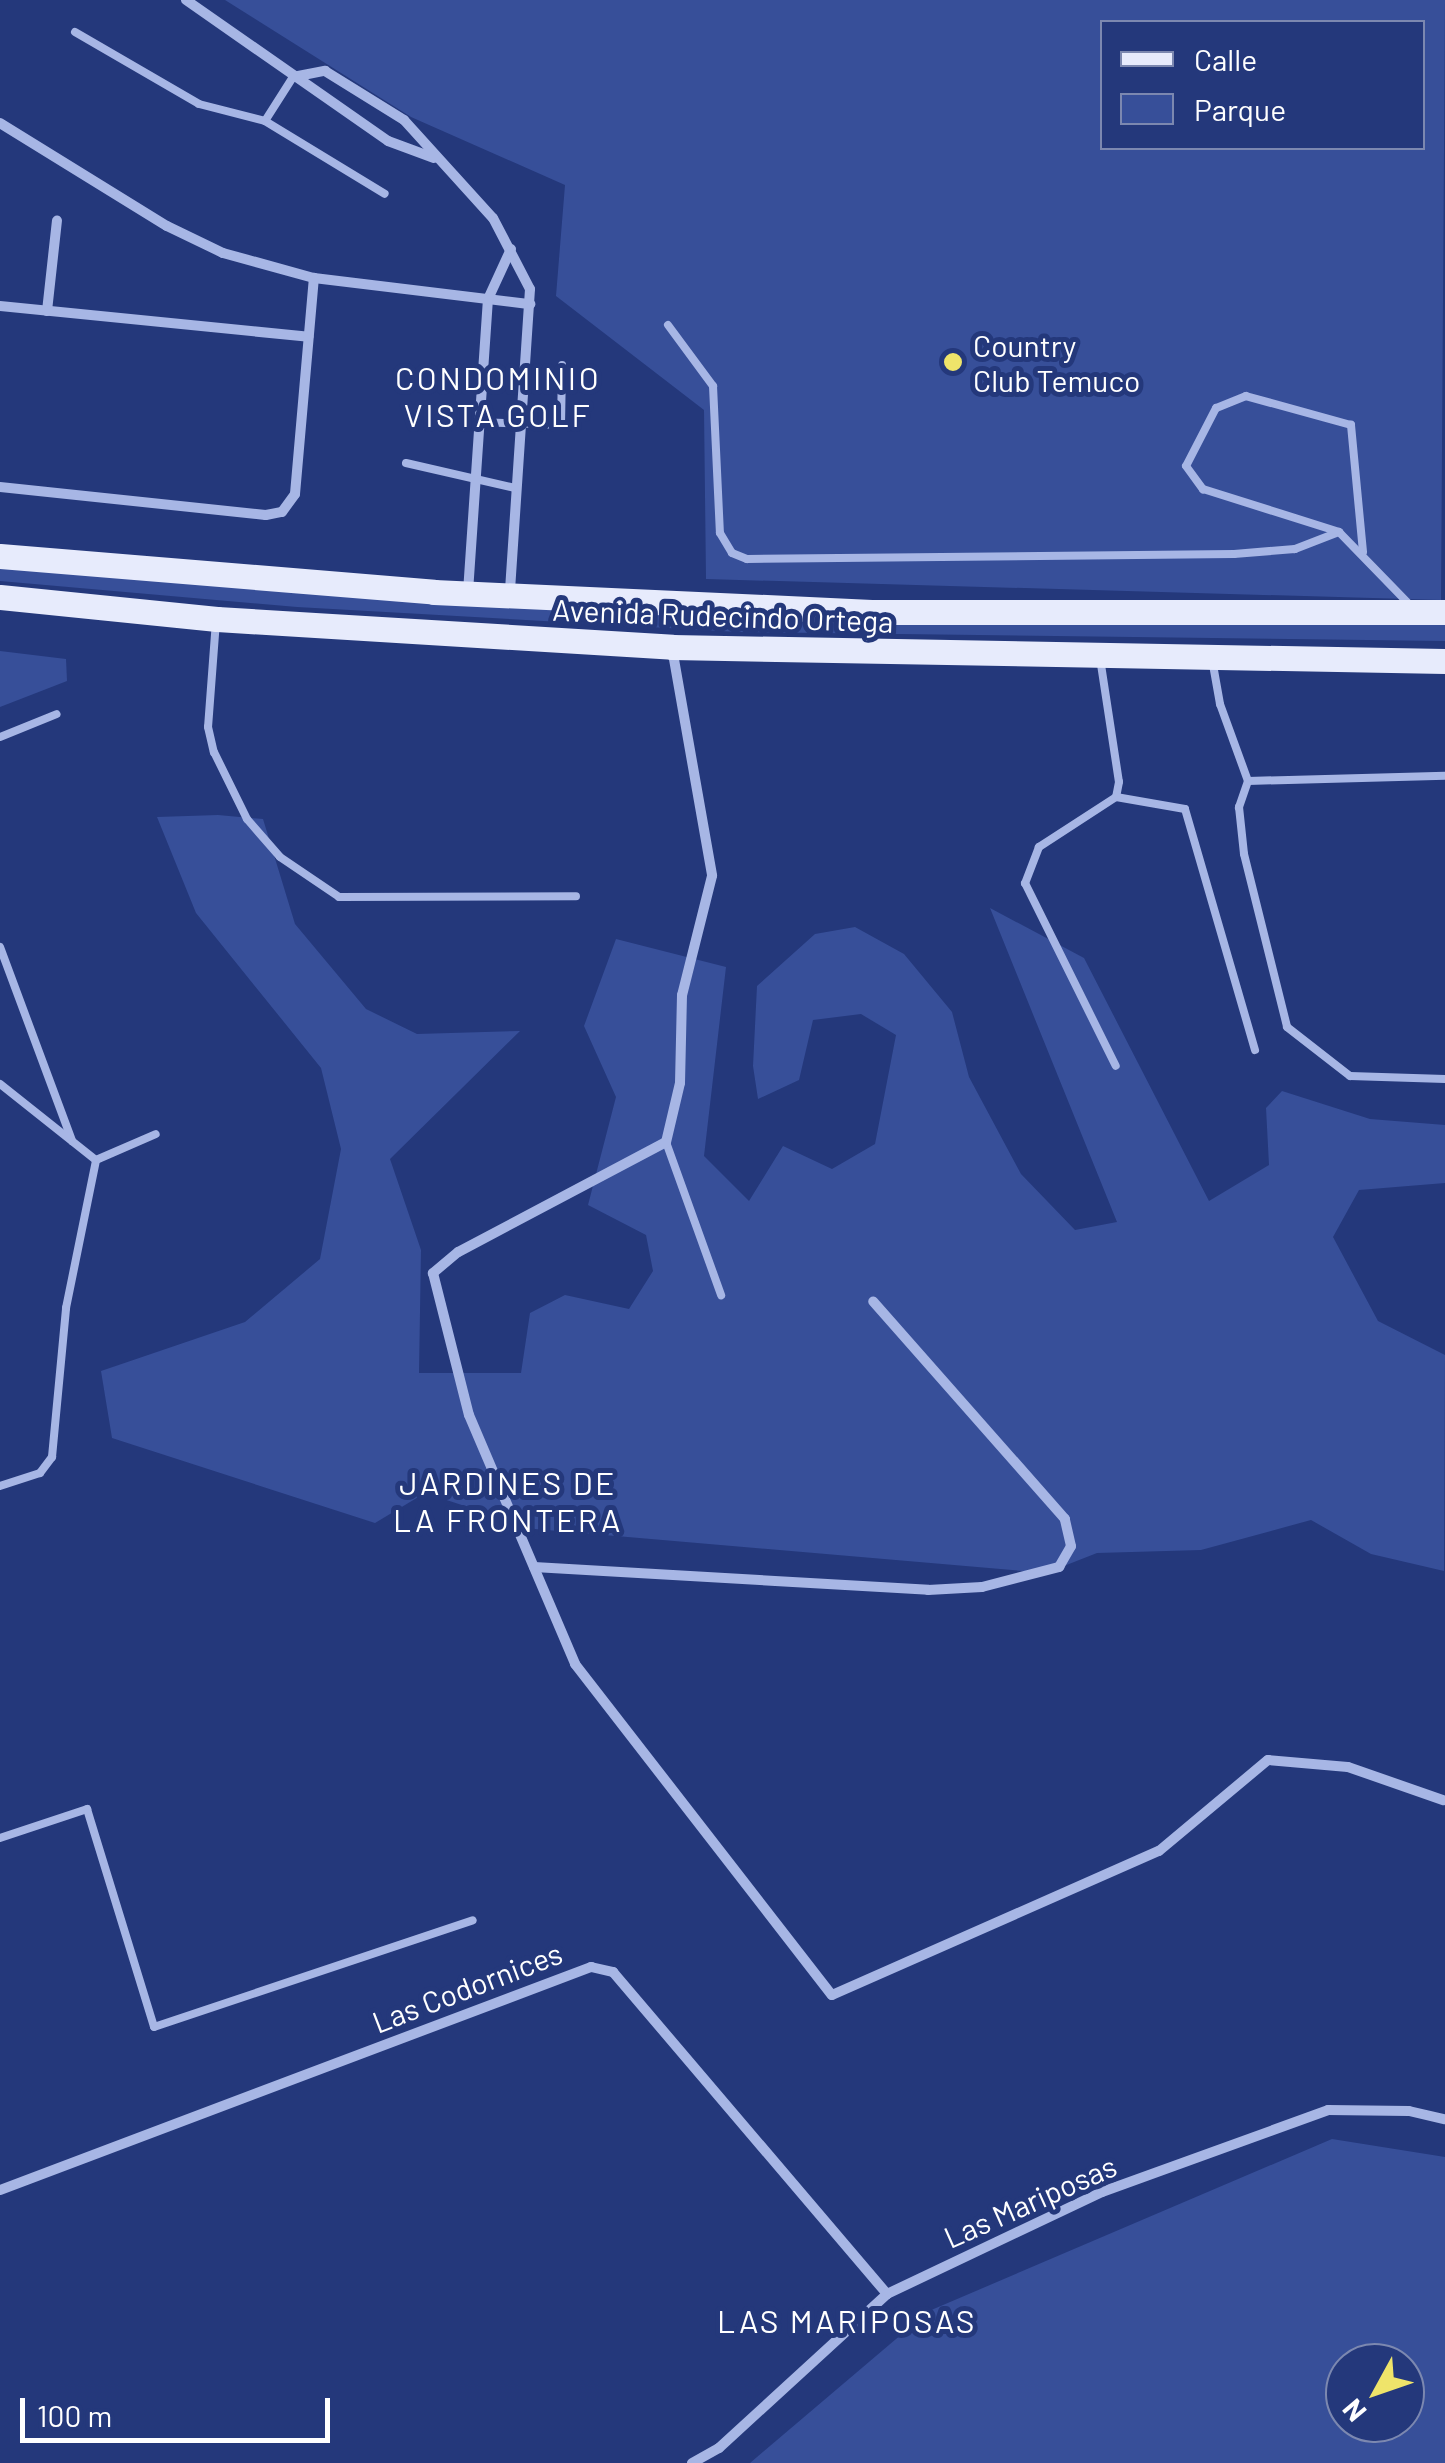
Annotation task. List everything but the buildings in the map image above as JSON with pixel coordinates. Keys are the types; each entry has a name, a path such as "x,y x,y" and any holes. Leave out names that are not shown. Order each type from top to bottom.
{"main road":[{"name":"Avenida Rudecindo Ortega","path":"0,556 468,593 872,612 1445,612"},
{"name":"Avenida Rudecindo Ortega","path":"0,598 217,619 672,647 1445,661"}],"street":[{"path":"186,0 388,141 435,158"},
{"path":"293,77 325,71 404,120 493,218 511,248 530,304 510,595"},
{"path":"0,123 167,226 224,253 314,278 530,304"},
{"path":"47,311 57,221"},
{"path":"468,593 488,299 511,248"},
{"path":"0,487 266,516 282,512 295,494 314,278"},
{"path":"0,306 308,337"},
{"path":"672,647 712,876 682,995 680,1083 666,1142 458,1252 433,1274 469,1415 575,1664 832,1994 1159,1851 1268,1760 1348,1767 1443,1800"},
{"path":"534,1567 928,1590 1008,1582 1059,1568 1071,1546 1065,1519 873,1301"},
{"name":"Las Codornices","path":"0,2190 591,1967 613,1972 887,2294"},
{"name":"Las Mariposas","path":"692,2463 719,2448 887,2294 1102,2192 1328,2110 1410,2111 1445,2119"}],"lane":[{"path":"75,32 199,104 265,121 384,194"},
{"path":"265,121 293,77"},
{"path":"668,325 713,386 720,533 732,553 746,560 1234,554 1294,548 1339,532"},
{"path":"479,422 561,425 562,365"},
{"path":"1363,552 1351,425 1246,396 1216,408 1186,466 1203,489 1339,532 1363,552 1415,612"},
{"path":"406,463 474,483 515,488"},
{"path":"217,619 208,726 214,752 247,819 280,857 340,897 576,896"},
{"path":"1100,656 1119,782 1116,797"},
{"path":"1212,658 1220,704 1248,780 1239,807 1244,854 1287,1027 1350,1076 1445,1080"},
{"path":"0,738 56,714"},
{"path":"1248,780 1445,776"},
{"path":"1116,1066 1026,883 1039,848 1116,797 1185,809 1255,1050"},
{"path":"0,947 72,1141"},
{"path":"0,1084 96,1160"},
{"path":"96,1160 156,1134"},
{"path":"666,1142 721,1295"},
{"path":"0,1486 40,1473 52,1457 66,1308 96,1160"},
{"path":"0,1838 86,1809 154,2027 473,1920"}],"green space":[{"path":"225,0 1445,0 1441,600 706,579 704,410 556,296 565,185 411,117"},
{"path":"0,563 738,616 1445,625 1445,641 739,632 297,607 0,581"},
{"path":"0,651 66,659 67,681 0,707"},
{"path":"218,815 263,819 295,924 366,1009 417,1034 520,1031 390,1159 421,1250 419,1373 521,1373 530,1313 565,1295 629,1309 653,1271 646,1235 588,1205 616,1097 584,1026 616,939 726,967 704,1156 749,1201 783,1146 832,1169 875,1144 896,1035 861,1014 813,1020 799,1080 758,1099 753,1066 757,986 815,934 855,927 904,954 952,1012 969,1077 1021,1174 1075,1230 1117,1222 990,908 1084,958 1209,1201 1269,1165 1266,1108 1282,1091 1370,1119 1445,1125 1445,1183 1359,1190 1333,1237 1378,1321 1445,1355 1444,1571 1371,1554 1311,1520 1201,1550 1097,1553 1046,1573 535,1529 425,1493 375,1523 112,1438 101,1371 245,1322 320,1259 341,1149 321,1068 196,913 157,817"},
{"path":"1332,2139 1445,2157 1445,2463 750,2463 929,2311"}],"place":[{"name":"Country Club Temuco","path":"953,362"}],"district":[{"name":"CONDOMINIO VISTA GOLF","path":"498,396"},
{"name":"JARDINES DE LA FRONTERA","path":"508,1502"},
{"name":"LAS MARIPOSAS","path":"847,2320"}]}
